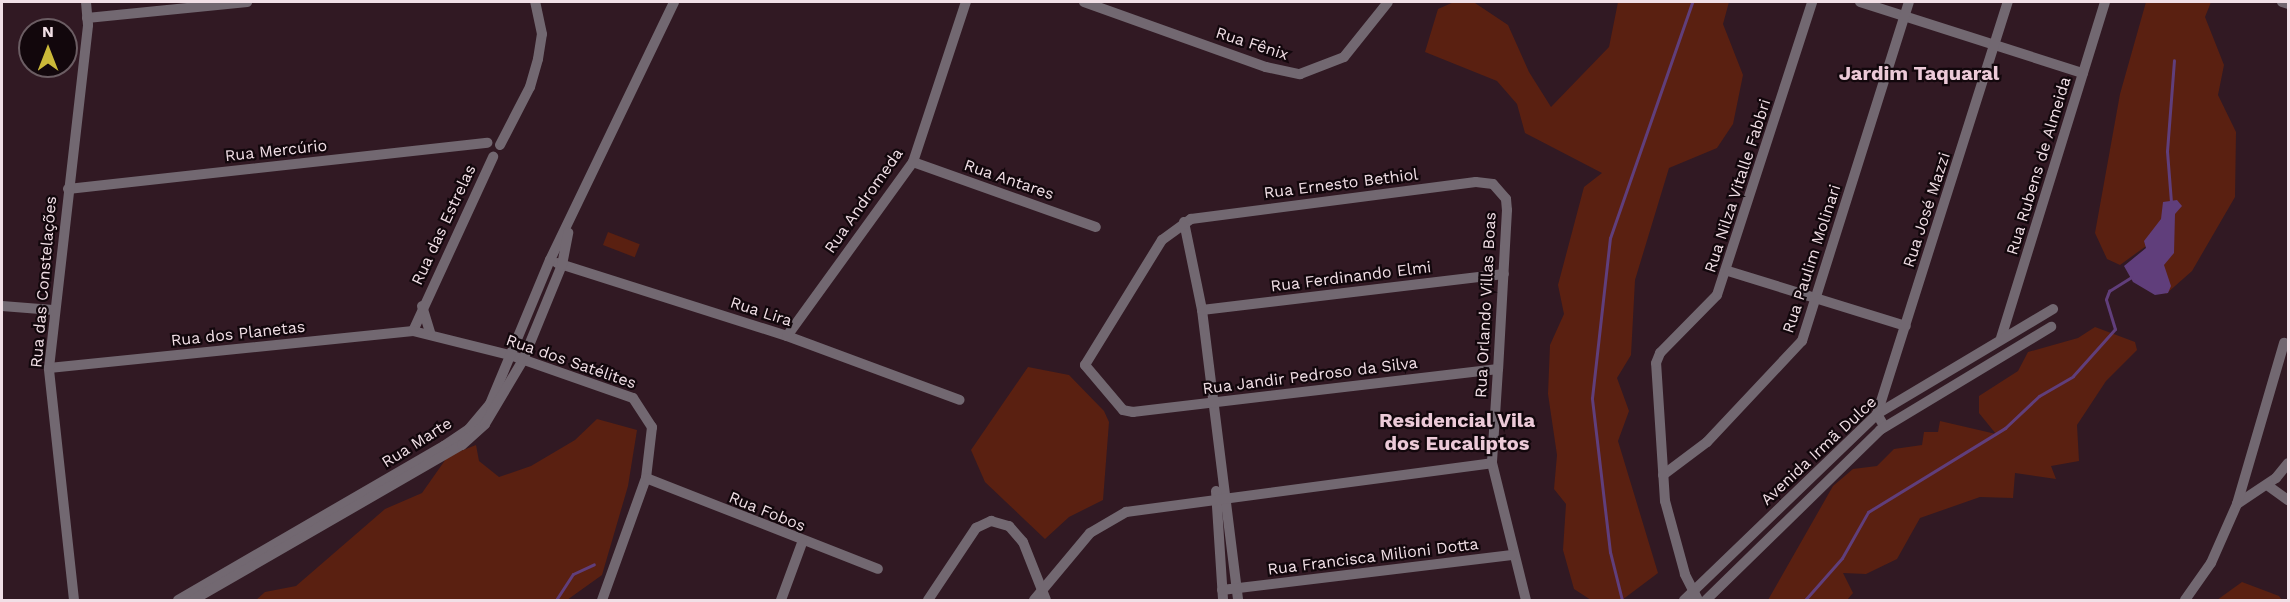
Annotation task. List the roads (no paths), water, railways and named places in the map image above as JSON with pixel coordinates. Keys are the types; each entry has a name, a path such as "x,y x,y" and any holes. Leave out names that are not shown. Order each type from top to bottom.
{"street":[{"name":"Rua das Constelações","path":"74,600 49,368 53,310 87,18 86,2"},
{"path":"87,18 247,2"},
{"path":"500,145 530,87 538,59 542,34 535,2"},
{"name":"Rua Marte","path":"193,600 462,445 497,408 518,358 530,303 674,2"},
{"name":"Rua Andromeda","path":"787,336 913,162 966,2"},
{"name":"Rua Fênix","path":"1084,2 1266,67 1300,74 1344,57 1388,2"},
{"name":"Rua Nilza Vitalle Fabbri","path":"1662,475 1658,358 1714,301 1728,271 1812,2"},
{"path":"1860,2 2083,73"},
{"name":"Rua Paulim Molinari","path":"1662,475 1707,442 1796,352 1816,298 1910,2"},
{"name":"Rua José Mazzi","path":"1877,414 2008,2"},
{"name":"Rua Rubens de Almeida","path":"2001,338 2106,2"},
{"path":"2282,2 2289,4"},
{"path":"487,143 486,154 493,157"},
{"name":"Rua Mercúrio","path":"68,189 487,143 500,145"},
{"name":"Rua das Estrelas","path":"413,331 422,306 493,157 499,155 500,145"},
{"name":"Rua Antares","path":"913,162 1096,227"},
{"name":"Rua Ernesto Bethiol","path":"1184,222 1476,182 1500,189"},
{"name":"Rua Orlando Villas Boas","path":"1500,189 1508,210 1492,463 1512,555 1526,600"},
{"name":"Rua Marte","path":"178,600 469,429 490,404 518,358 544,308 562,265 571,219"},
{"path":"1184,222 1202,310 1221,479 1226,497 1239,600"},
{"name":"Rua Jandir Pedroso da Silva","path":"1184,222 1162,240 1085,361 1088,375 1126,411 1498,369"},
{"name":"Rua Lira","path":"550,260 787,336 960,400"},
{"path":"1728,271 1906,326"},
{"name":"Rua Ferdinando Elmi","path":"1202,310 1504,274"},
{"path":"530,303 544,308"},
{"path":"2,306 53,310"},
{"name":"Rua das Estrelas","path":"422,306 430,333"},
{"name":"Avenida Irmã Dulce","path":"1691,598 1877,414 2053,309"},
{"name":"Avenida Irmã Dulce","path":"1706,600 1884,426 2051,327"},
{"name":"Rua dos Planetas","path":"49,368 413,331 430,333"},
{"name":"Rua dos Satélites","path":"430,333 518,358 622,393 642,405 652,427 646,478 602,600"},
{"path":"2001,338 2007,353"},
{"path":"2185,600 2211,563 2238,504 2284,343"},
{"path":"1877,414 1884,426"},
{"path":"1034,600 1078,546 1113,518 1213,498 1492,463"},
{"path":"2238,504 2267,485 2289,463"},
{"path":"1662,475 1675,543 1691,598"},
{"name":"Rua Fobos","path":"646,478 802,543 878,569"},
{"path":"1221,479 1213,498 1222,595"},
{"path":"2267,485 2289,500"},
{"path":"928,600 976,528 991,521 1009,526 1023,542 1044,589 1046,600"},
{"path":"781,600 802,543"},
{"name":"Rua Francisca Milioni Dotta","path":"1222,595 1237,589 1512,555"}],"waterway":[{"path":"1622,600 1610,552 1592,398 1610,238 1692,2"},
{"path":"2171,202 2167,151 2174,60"},
{"path":"1805,600 1842,558 1868,512 2005,428 2039,396 2073,376 2115,329 2106,299 2109,291 2131,277"},
{"path":"556,600 573,574 594,564"}],"district":[{"name":"Jardim Taquaral","path":"1919,73"},
{"name":"Residencial Vila dos Eucaliptos","path":"1457,432"}]}
